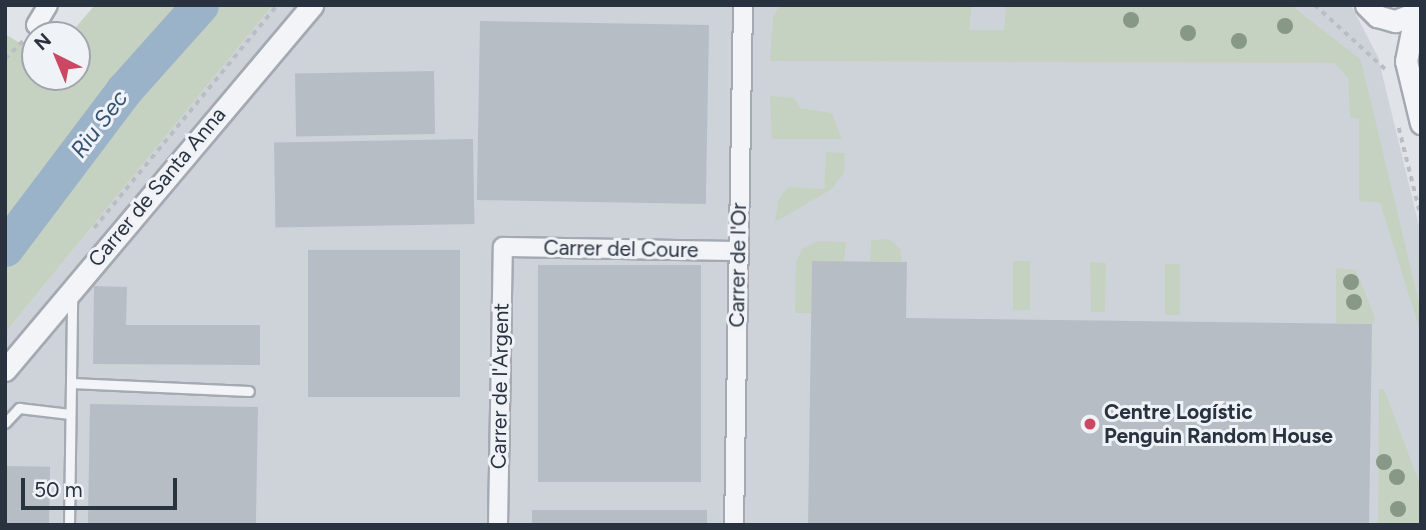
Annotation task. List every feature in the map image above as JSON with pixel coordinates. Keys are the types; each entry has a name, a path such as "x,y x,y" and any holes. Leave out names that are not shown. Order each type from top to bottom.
{"street":[{"path":"38,21 48,5"},
{"name":"Carrer de Santa Anna","path":"5,370 312,5"},
{"name":"Carrer de l'Or","path":"734,525 743,5"},
{"path":"1374,12 1395,21 1418,13"},
{"path":"1374,12 1406,61 1421,123"},
{"path":"1406,61 1418,13"},
{"name":"Carrer del Coure","path":"503,247 739,251"},
{"name":"Carrer de l'Argent","path":"498,525 503,247"}],"lane":[{"path":"69,525 72,288"},
{"path":"71,383 249,391"},
{"path":"5,423 19,408 71,414"}],"path":[{"path":"87,238 277,5"},
{"path":"1315,5 1384,66 1387,79"},
{"path":"5,59 21,41"},
{"path":"1396,116 1421,217"}],"shaded area":[{"path":"273,5 1351,5 1378,57 1421,234 1421,525 5,525 5,333"}],"green space":[{"path":"95,5 273,5 5,333 5,34 21,44 21,91 91,91 91,21 81,21"},
{"path":"780,5 972,5 969,30 1004,30 1006,5 1291,5 1361,60 1421,311 1421,334 1380,203 1359,201 1359,119 1350,117 1348,78 1334,63 770,61 773,17"},
{"path":"770,96 794,98 800,108 832,113 842,139 772,139"},
{"path":"826,152 845,153 844,173 832,189 775,222 778,201 788,187 824,189"},
{"path":"889,239 900,248 902,262 870,261 871,240"},
{"path":"818,241 846,242 844,261 812,261 811,313 795,313 796,262 802,249"},
{"path":"1013,261 1030,261 1030,310 1013,310"},
{"path":"1090,262 1106,263 1105,312 1091,312"},
{"path":"1165,264 1180,264 1180,315 1165,315"},
{"path":"1336,268 1356,270 1375,318 1372,324 1336,323"},
{"path":"1379,389 1384,389 1421,487 1421,525 1378,525"}],"building":[{"path":"480,21 709,25 706,204 477,200"},
{"path":"434,71 435,134 296,136 295,73"},
{"path":"473,139 474,224 276,227 274,142"},
{"path":"308,250 460,250 460,397 308,397"},
{"name":"Centre Logístic Penguin Random House","path":"812,261 907,262 906,318 1372,324 1369,525 808,525"},
{"path":"538,265 701,265 701,482 538,482"},
{"path":"94,286 127,287 126,325 260,325 260,365 93,364"},
{"path":"90,404 258,407 256,525 88,525"},
{"path":"5,466 50,467 49,525 5,525"},
{"path":"532,510 707,510 707,525 532,525"}],"waterway":[{"name":"Riu Sec","path":"5,248 124,90 200,5"}],"place":[{"name":"Centre Logístic Penguin Random House","path":"1090,424"}]}
